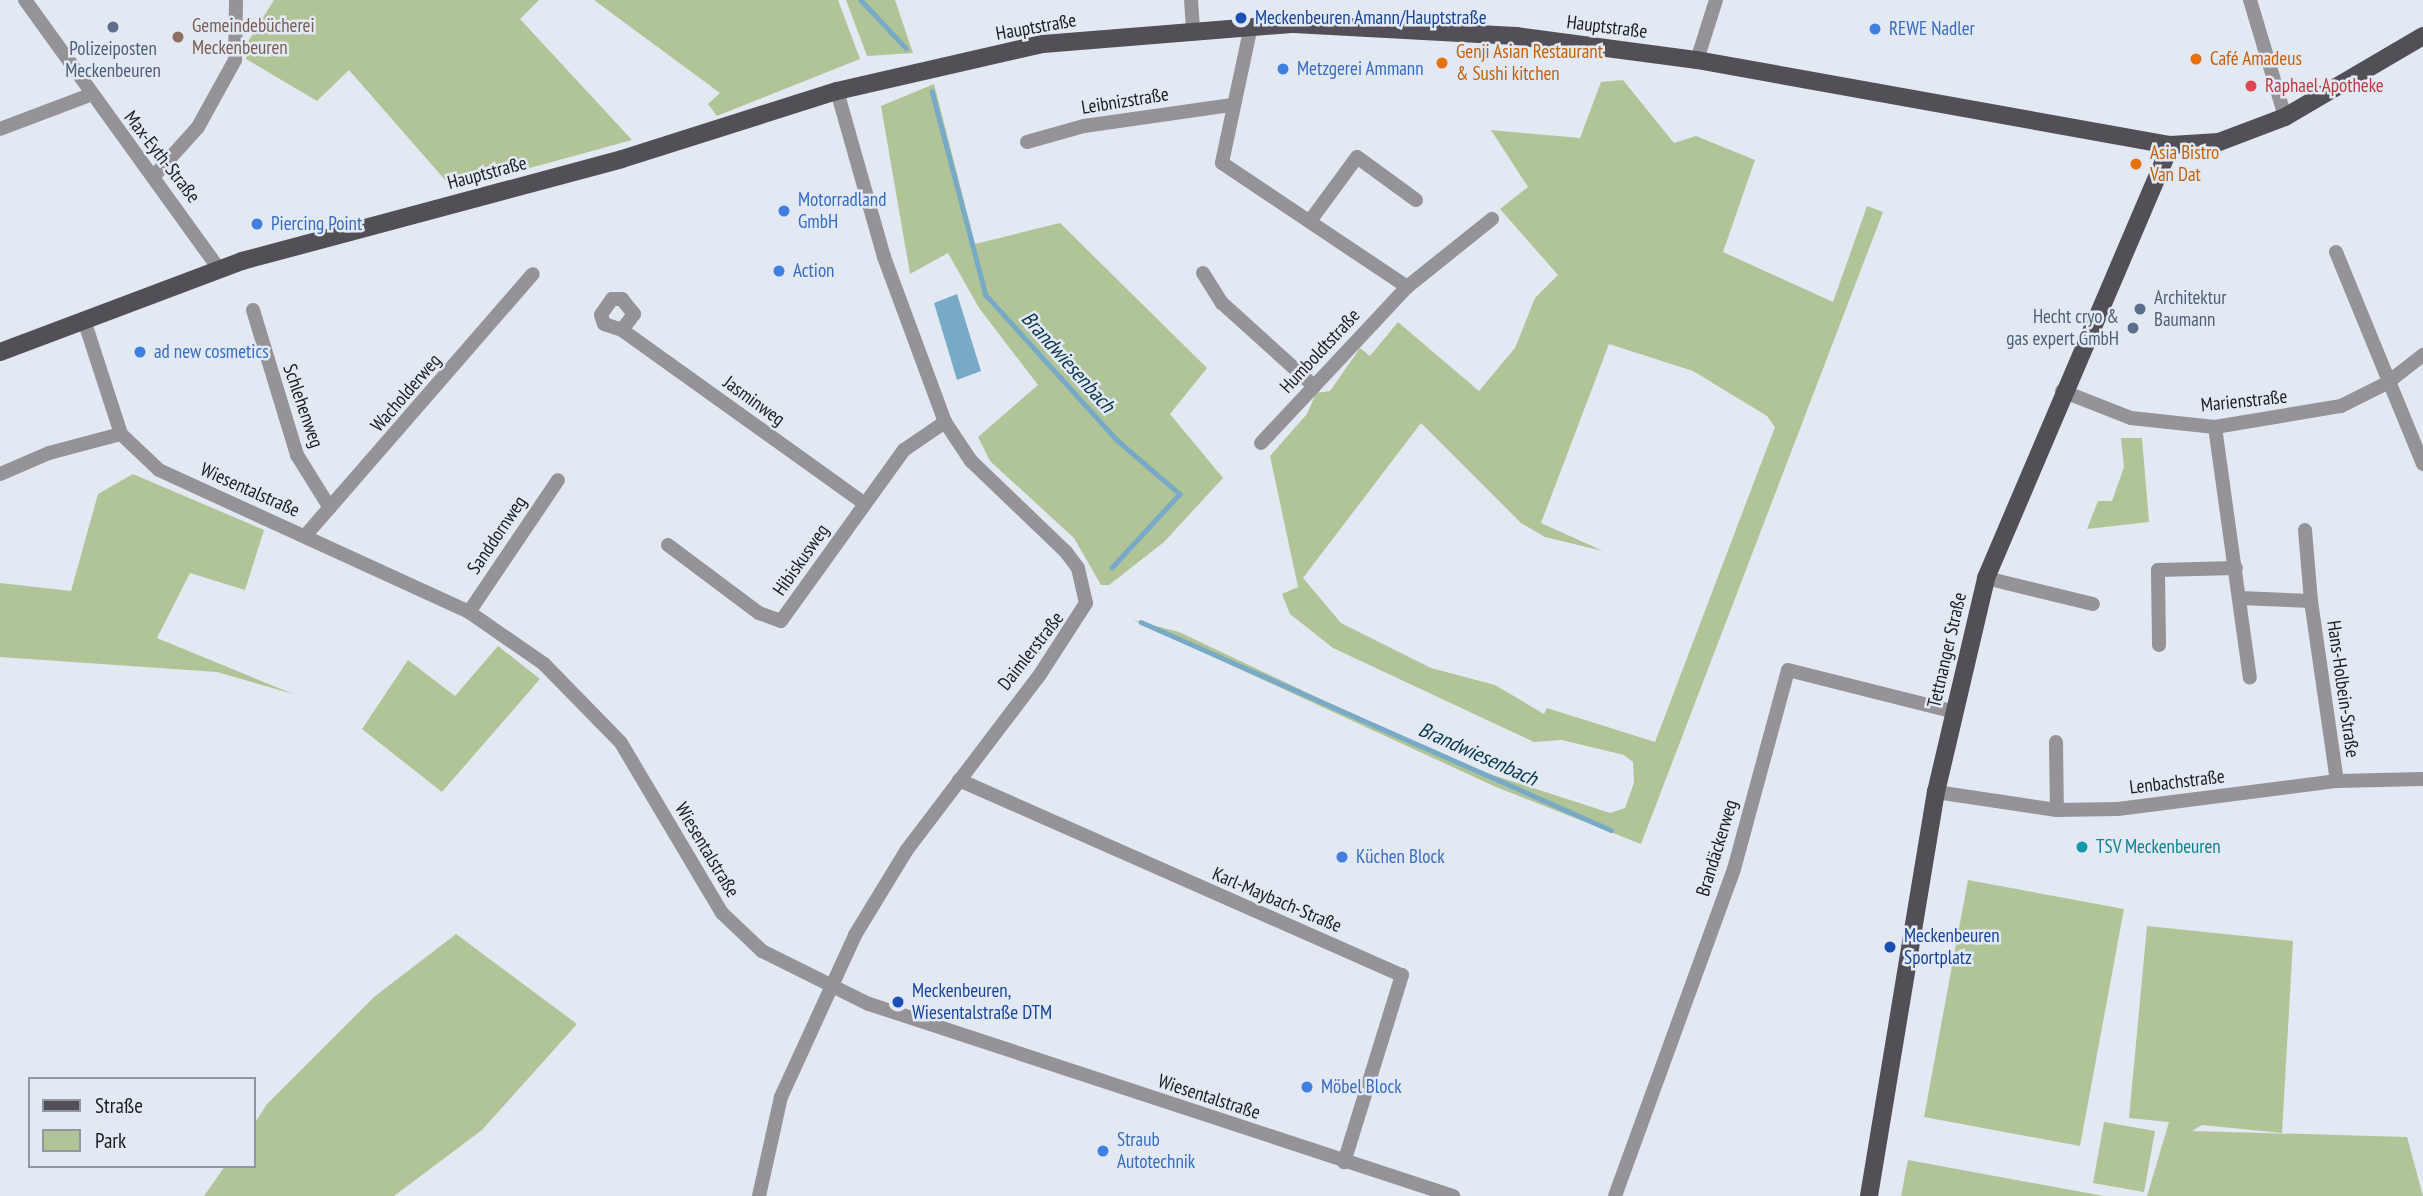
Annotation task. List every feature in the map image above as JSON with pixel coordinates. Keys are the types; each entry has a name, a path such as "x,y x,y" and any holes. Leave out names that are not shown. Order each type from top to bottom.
{"main road":[{"name":"Hauptstraße","path":"0,352 219,269 622,159 837,92 1042,44 1193,28 1370,23 1697,60 2171,145 2219,142 2285,117 2423,36"},
{"name":"Tettnanger Straße","path":"1869,1196 1936,792 1986,578 2062,391 2171,145"}],"street":[{"name":"Max-Eyth-Straße","path":"25,0 90,95 219,269"},
{"path":"153,177 198,127 235,60 236,0"},
{"path":"1191,0 1193,28"},
{"path":"1697,60 1716,0"},
{"path":"2250,0 2285,117"},
{"path":"1251,26 1231,105 1222,163 1407,287"},
{"name":"Daimlerstraße","path":"759,1196 781,1097 829,986 906,851 1083,615 1086,593 1066,552 971,461 945,422 884,257 837,92"},
{"path":"0,129 90,95"},
{"name":"Leibnizstraße","path":"1027,142 1084,126 1231,105"},
{"path":"1310,221 1357,157 1416,200"},
{"name":"Humboldtstraße","path":"1261,443 1407,287 1492,219"},
{"path":"2336,251 2387,383 2423,464"},
{"path":"1203,273 1222,303 1314,386"},
{"name":"Wacholderweg","path":"305,536 533,274"},
{"name":"Schlehenweg","path":"253,310 297,455 330,508"},
{"name":"Wiesentalstraße","path":"84,320 121,433 159,470 468,612 544,664 621,743 722,913 762,951 829,986 1344,1162 1453,1196"},
{"name":"Jasminweg","path":"622,330 864,503"},
{"name":"Marienstraße","path":"2062,391 2131,418 2215,427 2341,406 2387,383 2423,355"},
{"name":"Hibiskusweg","path":"667,545 759,613 781,621 904,450 945,422"},
{"path":"2215,427 2250,678"},
{"path":"0,474 121,433"},
{"name":"Sanddornweg","path":"468,612 558,480"},
{"name":"Hans-Holbein-Straße","path":"2305,530 2311,601 2337,781"},
{"path":"2159,645 2158,570 2236,568"},
{"path":"1986,578 2094,604"},
{"name":"Hans-Holbein-Straße","path":"2240,598 2311,601"},
{"name":"Brandäckerweg","path":"1615,1196 1734,869 1788,670 1955,712"},
{"path":"2056,742 2057,810"},
{"name":"Lenbachstraße","path":"1936,792 2057,810 2118,809 2337,781 2423,779"},
{"name":"Karl-Maybach-Straße","path":"958,780 1402,975 1344,1162"}],"green space":[{"path":"274,0 539,0 520,19 632,140 453,189 349,70 317,101 246,59 249,40"},
{"path":"594,0 838,0 860,59 717,116 708,104 720,93"},
{"path":"846,0 895,0 913,53 867,56"},
{"path":"1623,80 1674,143 1696,136 1755,160 1723,252 1833,302 1867,206 1883,212 1641,844 1496,787 1133,620 1179,632 1456,763 1610,813 1625,808 1634,783 1633,762 1624,755 1562,740 1534,742 1333,648 1290,614 1282,594 1298,587 1270,456 1307,414 1316,393 1330,391 1360,348 1370,356 1398,322 1479,391 1515,348 1535,298 1558,275 1500,209 1528,187 1491,130 1580,138 1601,82","holes":["1609,344 1693,371 1767,416 1775,427 1655,742 1547,708 1544,714 1495,685 1431,668 1341,623 1303,578 1421,423 1521,523 1545,537 1603,551 1541,523"]},
{"path":"934,84 975,244 1060,223 1207,368 1170,414 1223,478 1164,542 1109,585 1101,585 1074,538 990,461 978,437 1038,385 979,308 948,253 910,274 881,106"},
{"path":"2121,438 2142,438 2149,522 2087,529 2098,501 2112,501 2124,467"},
{"path":"133,474 264,530 245,590 190,573 157,638 293,694 217,672 0,657 0,583 71,591 98,494"},
{"path":"498,646 540,679 442,792 362,729 408,660 455,696"},
{"path":"1968,880 2124,909 2080,1146 1924,1117"},
{"path":"2147,926 2293,941 2282,1133 2202,1125 2192,1131 2407,1137 2423,1196 2147,1196 2169,1122 2129,1118"},
{"path":"456,934 577,1024 482,1130 394,1196 204,1196 224,1168 256,1168 256,1121 267,1104 374,997"},
{"path":"2104,1122 2155,1131 2144,1192 2093,1183"},
{"path":"1908,1160 2104,1196 1901,1196"}],"water":[{"path":"957,294 981,371 957,380 934,303"}],"waterway":[{"name":"Brandwiesenbach","path":"861,0 906,48"},
{"name":"Brandwiesenbach","path":"932,91 986,295 1117,440 1180,494 1112,568"},
{"name":"Brandwiesenbach","path":"1141,622 1611,830"}],"place":[{"name":"Meckenbeuren Amann/Hauptstraße","path":"1241,18"},
{"name":"Polizeiposten Meckenbeuren","path":"113,27"},
{"name":"REWE Nadler","path":"1875,29"},
{"name":"Gemeindebücherei Meckenbeuren","path":"178,37"},
{"name":"Café Amadeus","path":"2196,59"},
{"name":"Genji Asian Restaurant & Sushi kitchen","path":"1442,63"},
{"name":"Metzgerei Ammann","path":"1283,69"},
{"name":"Raphael Apotheke","path":"2251,86"},
{"name":"Asia Bistro Van Dat","path":"2136,164"},
{"name":"Motorradland GmbH","path":"784,211"},
{"name":"Piercing Point","path":"257,224"},
{"name":"Action","path":"779,271"},
{"name":"Architektur Baumann","path":"2140,309"},
{"name":"Hecht cryo & gas expert GmbH","path":"2133,328"},
{"name":"ad new cosmetics","path":"140,352"},
{"name":"TSV Meckenbeuren","path":"2082,847"},
{"name":"Küchen Block","path":"1342,857"},
{"name":"Meckenbeuren Sportplatz","path":"1890,947"},
{"name":"Meckenbeuren, Wiesentalstraße DTM","path":"898,1002"},
{"name":"Möbel Block","path":"1307,1087"},
{"name":"Straub Autotechnik","path":"1103,1151"}]}
